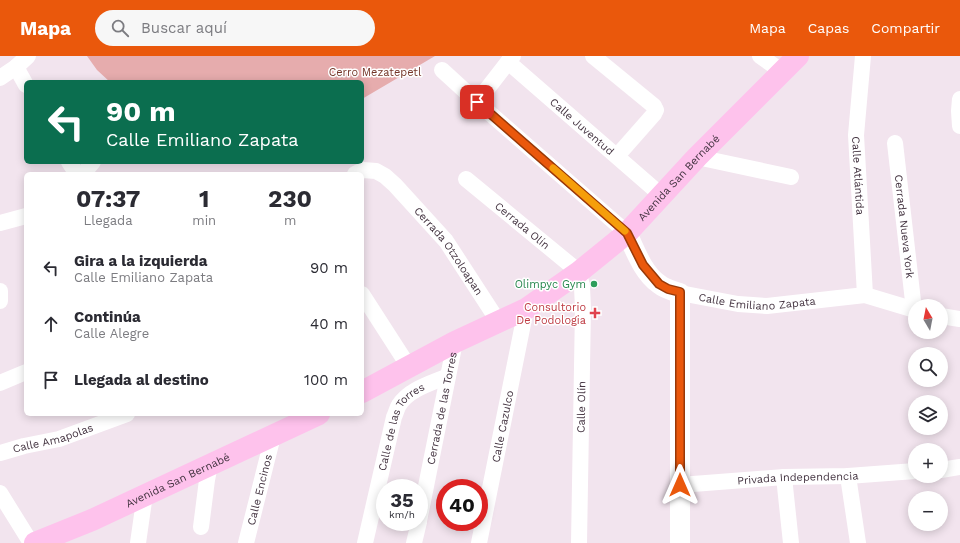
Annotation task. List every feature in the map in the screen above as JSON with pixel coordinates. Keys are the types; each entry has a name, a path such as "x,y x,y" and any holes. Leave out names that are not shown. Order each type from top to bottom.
{"main road":[{"name":"Avenida San Bernabé","path":"364,391 455,342 526,309 579,272 627,233 697,158 798,56"},
{"name":"Avenida San Bernabé","path":"35,543 92,520 315,416"}],"street":[{"path":"0,78 16,67 28,56"},
{"path":"593,56 654,106 656,110 617,156"},
{"path":"760,56 783,72"},
{"name":"Calle Atlántida","path":"863,56 856,135 865,295"},
{"path":"477,102 511,59"},
{"name":"Calle Juventud","path":"511,59 662,195"},
{"path":"16,67 24,81"},
{"path":"442,70 627,233"},
{"path":"960,99 960,126"},
{"name":"Cerrada Nueva York","path":"895,143 913,299"},
{"path":"697,158 792,176"},
{"name":"Cerrada Otzoloapan","path":"358,172 363,170 376,171 385,176 395,185 446,241 498,321"},
{"name":"Cerrada Olín","path":"466,179 579,272"},
{"path":"0,223 24,217"},
{"name":"Calle Emiliano Zapata","path":"627,233 643,265 651,276 659,284 668,289 738,304 767,306 865,295 908,308"},
{"name":"Calle Olín","path":"579,272 583,308 579,543"},
{"path":"0,291 0,302"},
{"path":"680,292 680,543"},
{"path":"364,297 409,367"},
{"name":"Calle Cazulco","path":"479,543 526,309"},
{"path":"948,317 960,319"},
{"name":"Cerrada de las Torres","path":"427,479 455,342"},
{"path":"0,383 24,373"},
{"name":"Calle de las Torres","path":"365,543 394,417 399,405 403,399 415,390 448,376"},
{"name":"Calle Amapolas","path":"0,454 24,446 59,439 122,416"},
{"name":"Calle Encinos","path":"246,543 273,436"},
{"path":"201,527 210,465"},
{"path":"948,469 960,467"},
{"name":"Privada Independencia","path":"680,485 784,477 848,476 908,472"},
{"path":"848,476 858,543"},
{"path":"784,477 791,543"},
{"path":"0,492 30,543"},
{"path":"138,543 145,494"},
{"name":"Cerrada de las Torres","path":"414,543 417,531"}],"green space":[{"name":"Cerro Mezatepetl","path":"87,56 435,56 364,98 364,80 108,80 97,70"}],"slow traffic":[{"path":"553,168 625,231"}],"place":[{"name":"Olimpyc Gym","path":"594,284"},
{"name":"Consultorio De Podologia","path":"595,313"}],"route":[{"path":"477,102 627,233 643,265 659,284 668,289 680,292 680,485"}]}
